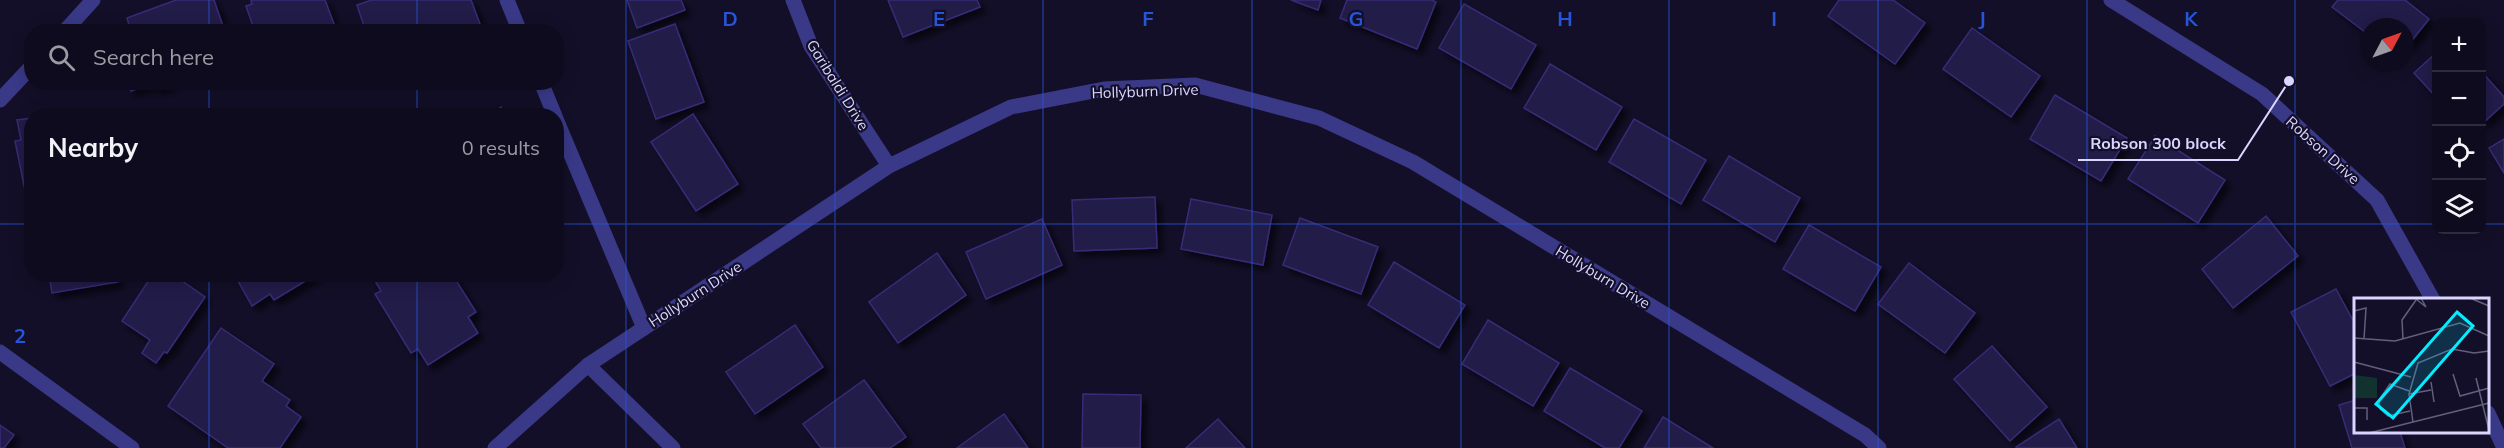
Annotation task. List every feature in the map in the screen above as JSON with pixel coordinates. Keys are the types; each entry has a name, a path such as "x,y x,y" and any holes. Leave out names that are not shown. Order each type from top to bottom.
{"street":[{"path":"71,24 93,0"},
{"path":"507,0 517,24"},
{"name":"Garibaldi Drive","path":"793,0 811,46 890,166"},
{"name":"Robson Drive","path":"2111,0 2262,94 2377,200 2432,298"},
{"path":"0,100 24,74"},
{"name":"Hollyburn Drive","path":"495,448 588,365 890,166 1011,107 1104,89 1195,85 1318,118 1413,162 1865,435 1879,448"},
{"path":"544,90 552,108"},
{"path":"564,136 644,328"},
{"path":"0,352 132,448"},
{"path":"588,365 673,448"},
{"path":"2489,417 2504,448"}],"building":[{"path":"176,0 214,0 222,24 129,24 127,18"},
{"path":"251,0 325,0 334,24 252,24 246,6 252,4"},
{"path":"372,0 471,0 480,24 363,24 357,5"},
{"path":"627,0 681,0 685,10 637,28"},
{"path":"888,0 977,0 980,7 903,37"},
{"path":"1291,0 1321,0 1318,10"},
{"path":"1347,0 1431,0 1436,2 1417,49 1340,18"},
{"path":"1839,0 1893,0 1925,23 1895,64 1828,16"},
{"path":"2338,0 2405,0 2429,19 2414,38 2414,18 2360,18 2360,28 2332,7"},
{"path":"1464,4 1536,45 1511,89 1439,48"},
{"path":"675,24 704,102 656,119 628,41"},
{"path":"1972,28 2040,76 2011,117 1943,69"},
{"path":"2432,57 2432,93 2414,73"},
{"path":"1550,64 1622,107 1596,150 1524,108"},
{"path":"2486,77 2504,97 2504,104 2486,120"},
{"path":"2055,95 2127,138 2101,181 2030,139"},
{"path":"693,114 738,184 696,211 651,142"},
{"path":"24,119 24,185 15,141 21,140 17,120"},
{"path":"1634,119 1706,160 1681,204 1609,162"},
{"path":"2155,136 2225,180 2198,223 2128,179"},
{"path":"2504,139 2504,173 2489,148"},
{"path":"1729,156 1800,198 1775,242 1703,200"},
{"path":"1155,197 1157,248 1074,251 1072,200"},
{"path":"1191,199 1272,215 1263,265 1181,249"},
{"path":"2266,216 2298,256 2233,308 2202,269"},
{"path":"1300,218 1378,247 1361,294 1283,265"},
{"path":"1042,219 1062,265 986,299 966,252"},
{"path":"1809,225 1881,267 1855,311 1783,269"},
{"path":"937,253 966,295 898,343 869,302"},
{"path":"1394,262 1465,305 1439,348 1368,305"},
{"path":"1909,263 1975,313 1945,353 1878,304"},
{"path":"50,282 118,282 52,293"},
{"path":"148,282 183,282 205,297 167,353 164,352 156,363 142,353 150,340 122,321"},
{"path":"238,282 304,282 274,300 270,294 252,306"},
{"path":"376,282 457,282 476,312 468,317 478,333 428,365 418,349 411,353 375,294 381,291"},
{"path":"2336,289 2354,322 2354,374 2330,386 2291,312"},
{"path":"1488,320 1559,363 1533,406 1462,364"},
{"path":"795,325 823,367 755,414 726,372"},
{"path":"221,328 274,364 262,381 290,400 286,406 301,417 280,448 228,448 168,406"},
{"path":"1992,346 2047,407 2010,441 1954,379"},
{"path":"1570,368 1642,411 1619,448 1605,448 1544,411"},
{"path":"864,380 906,437 890,448 821,448 803,424"},
{"path":"1083,394 1141,395 1140,448 1082,448"},
{"path":"2354,401 2354,433 2400,433 2405,448 2352,448 2339,405"},
{"path":"1004,414 1028,448 957,448"},
{"path":"1663,417 1713,448 1644,448"},
{"path":"1218,419 1245,448 1186,448"},
{"path":"2059,419 2077,448 2016,447"},
{"path":"0,425 14,435 4,448 0,448"}],"place":[{"name":"Robson 300 block","path":"2289,81"}]}
